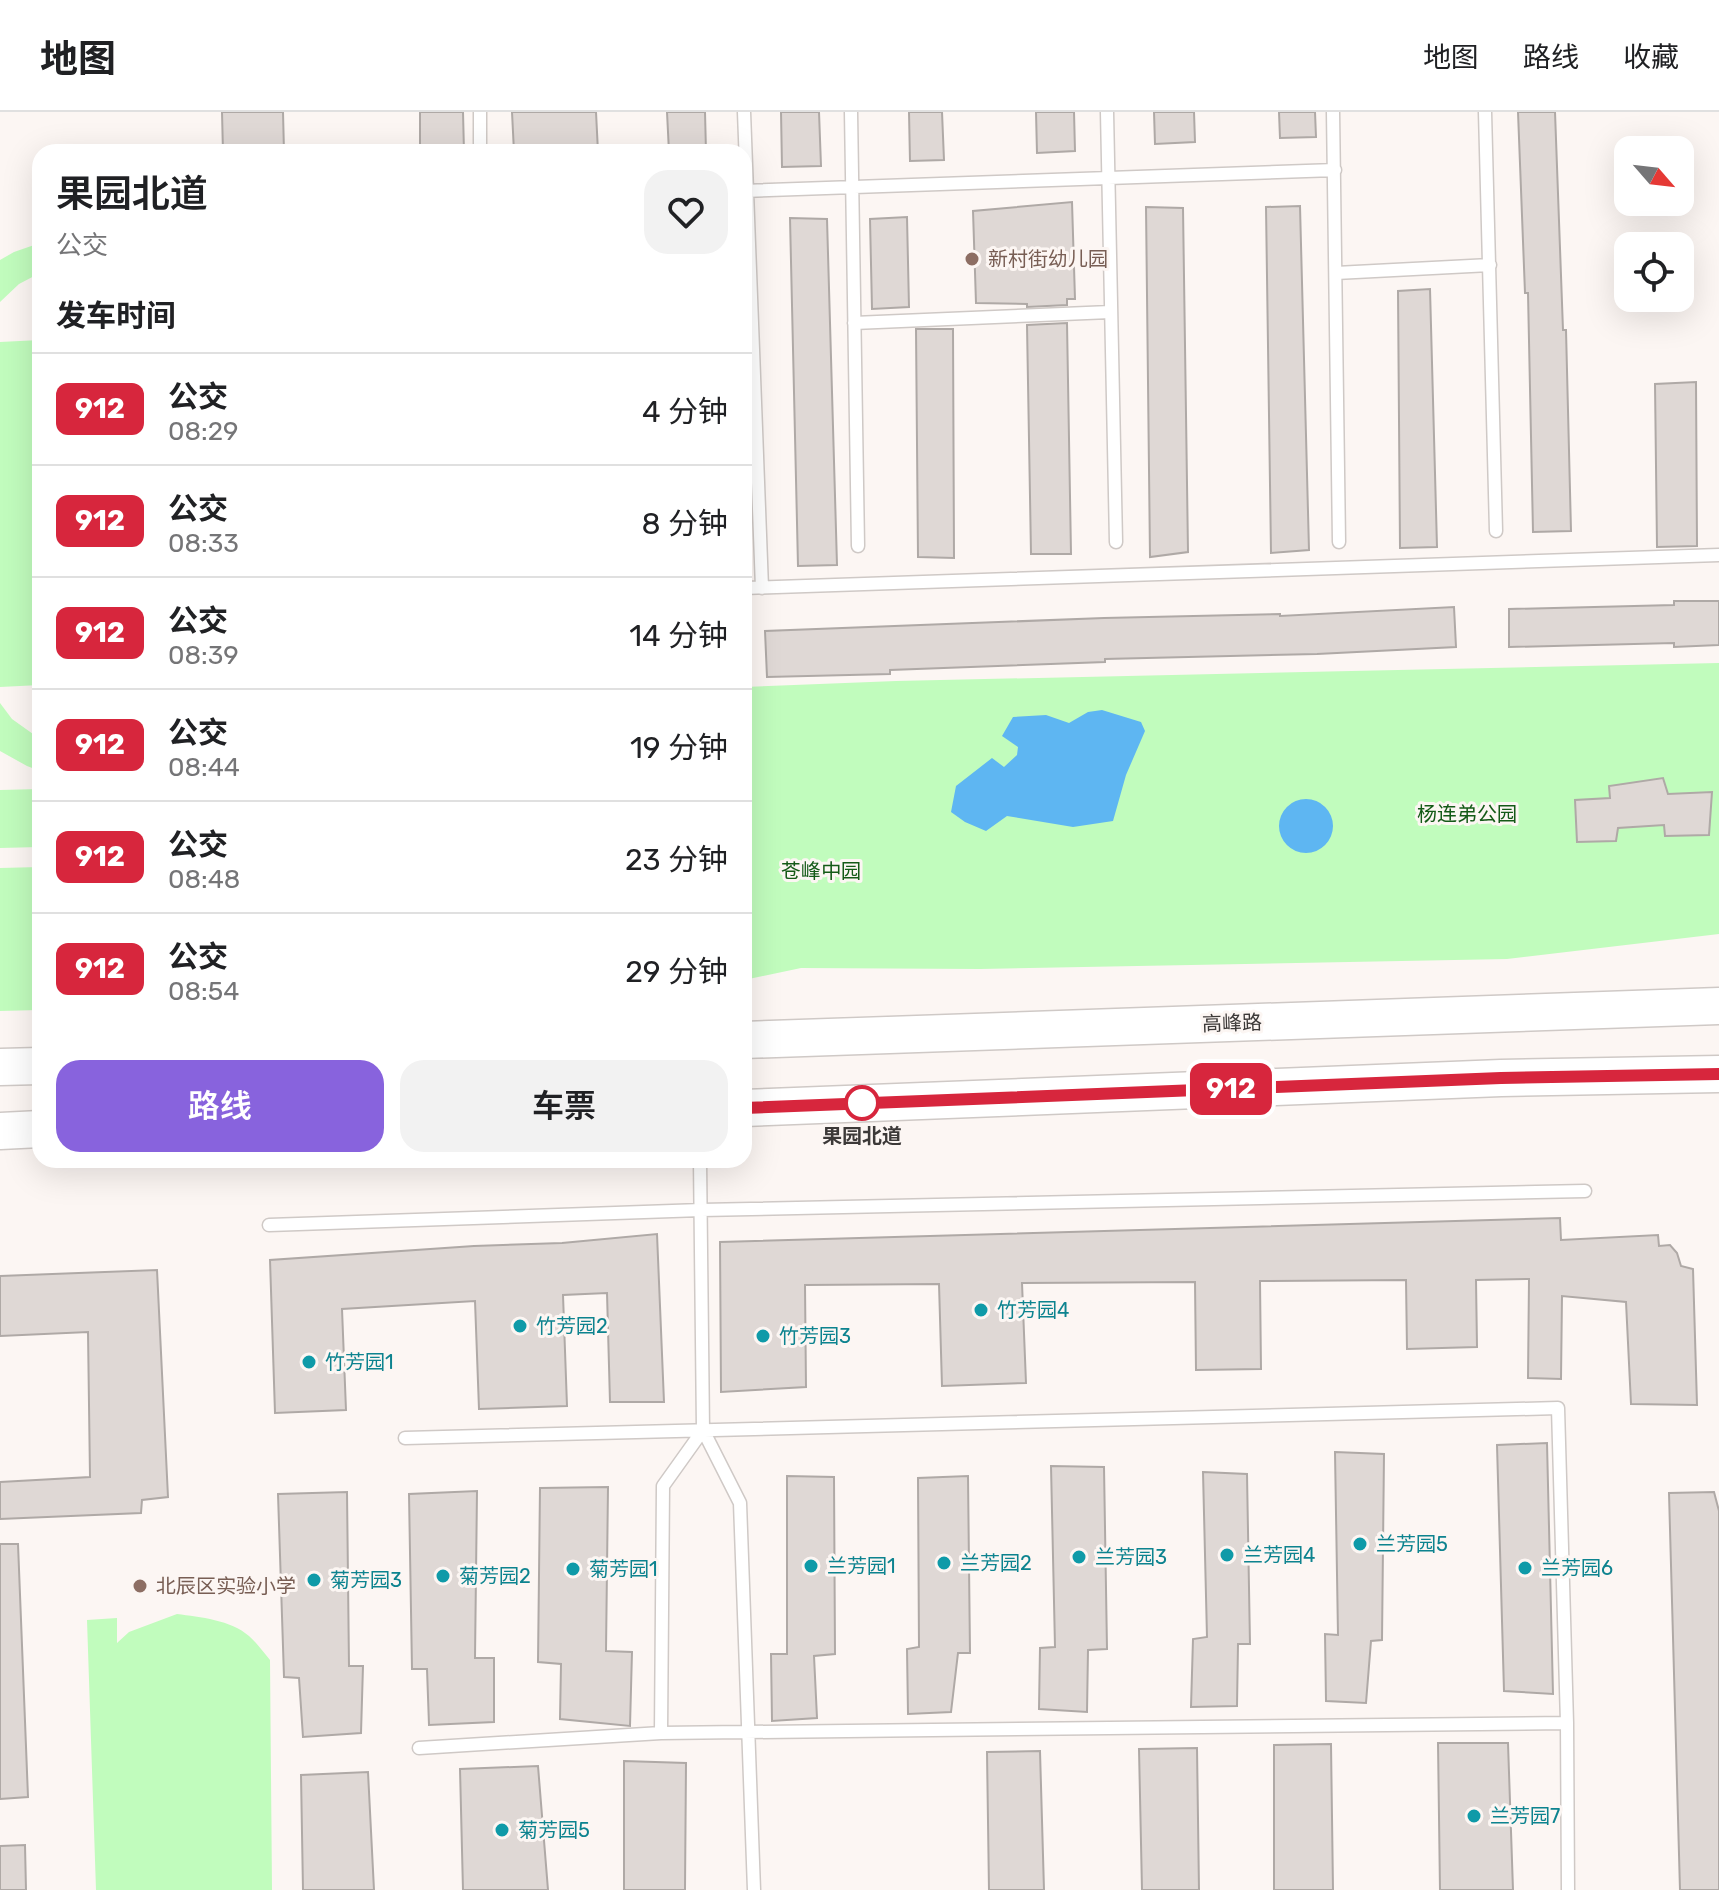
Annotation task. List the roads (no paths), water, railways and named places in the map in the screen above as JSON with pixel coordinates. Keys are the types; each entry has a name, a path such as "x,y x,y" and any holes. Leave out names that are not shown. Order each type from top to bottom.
{"main road":[{"name":"高峰路","path":"752,1040 1719,1006"},
{"path":"0,1067 32,1066"},
{"path":"752,1108 1501,1078 1719,1074"},
{"path":"0,1131 32,1129"}],"lane":[{"path":"480,112 480,144"},
{"path":"744,112 745,144"},
{"path":"851,112 858,546"},
{"path":"1107,112 1116,542"},
{"path":"1333,112 1339,542"},
{"path":"1485,112 1496,531"},
{"path":"752,191 1335,170"},
{"path":"1336,273 1490,265"},
{"path":"854,323 1110,312"},
{"path":"752,340 762,588"},
{"path":"752,588 1719,555"},
{"path":"700,1168 703,1430 740,1503 754,1890"},
{"path":"269,1225 701,1210 1585,1191"},
{"path":"405,1438 1558,1408 1567,1723 1568,1890"},
{"path":"661,1733 663,1486 703,1430"},
{"path":"419,1748 661,1733 1567,1723"}],"water":[{"path":"1102,710 1141,722 1145,731 1126,775 1113,821 1073,827 1007,816 986,831 951,812 956,786 992,758 1004,767 1017,755 1018,747 1002,736 1013,717 1046,715 1069,723 1088,712"},
{"path":"1306,799 1325,807 1333,826 1325,845 1306,853 1287,845 1279,826 1287,807"}],"place":[{"name":"新村街幼儿园","path":"972,259"},
{"name":"果园北道","path":"862,1103"},
{"name":"竹芳园4","path":"981,1310"},
{"name":"竹芳园2","path":"520,1326"},
{"name":"竹芳园3","path":"763,1336"},
{"name":"竹芳园1","path":"309,1362"},
{"name":"兰芳园5","path":"1360,1544"},
{"name":"兰芳园4","path":"1227,1555"},
{"name":"兰芳园3","path":"1079,1557"},
{"name":"兰芳园2","path":"944,1563"},
{"name":"兰芳园1","path":"811,1566"},
{"name":"兰芳园6","path":"1525,1568"},
{"name":"菊芳园1","path":"573,1569"},
{"name":"菊芳园2","path":"443,1576"},
{"name":"菊芳园3","path":"314,1580"},
{"name":"北辰区实验小学","path":"140,1586"},
{"name":"兰芳园7","path":"1474,1816"},
{"name":"菊芳园5","path":"502,1830"}],"park label":[{"name":"杨连弟公园","path":"1467,814"},
{"name":"苍峰中园","path":"821,871"}]}
